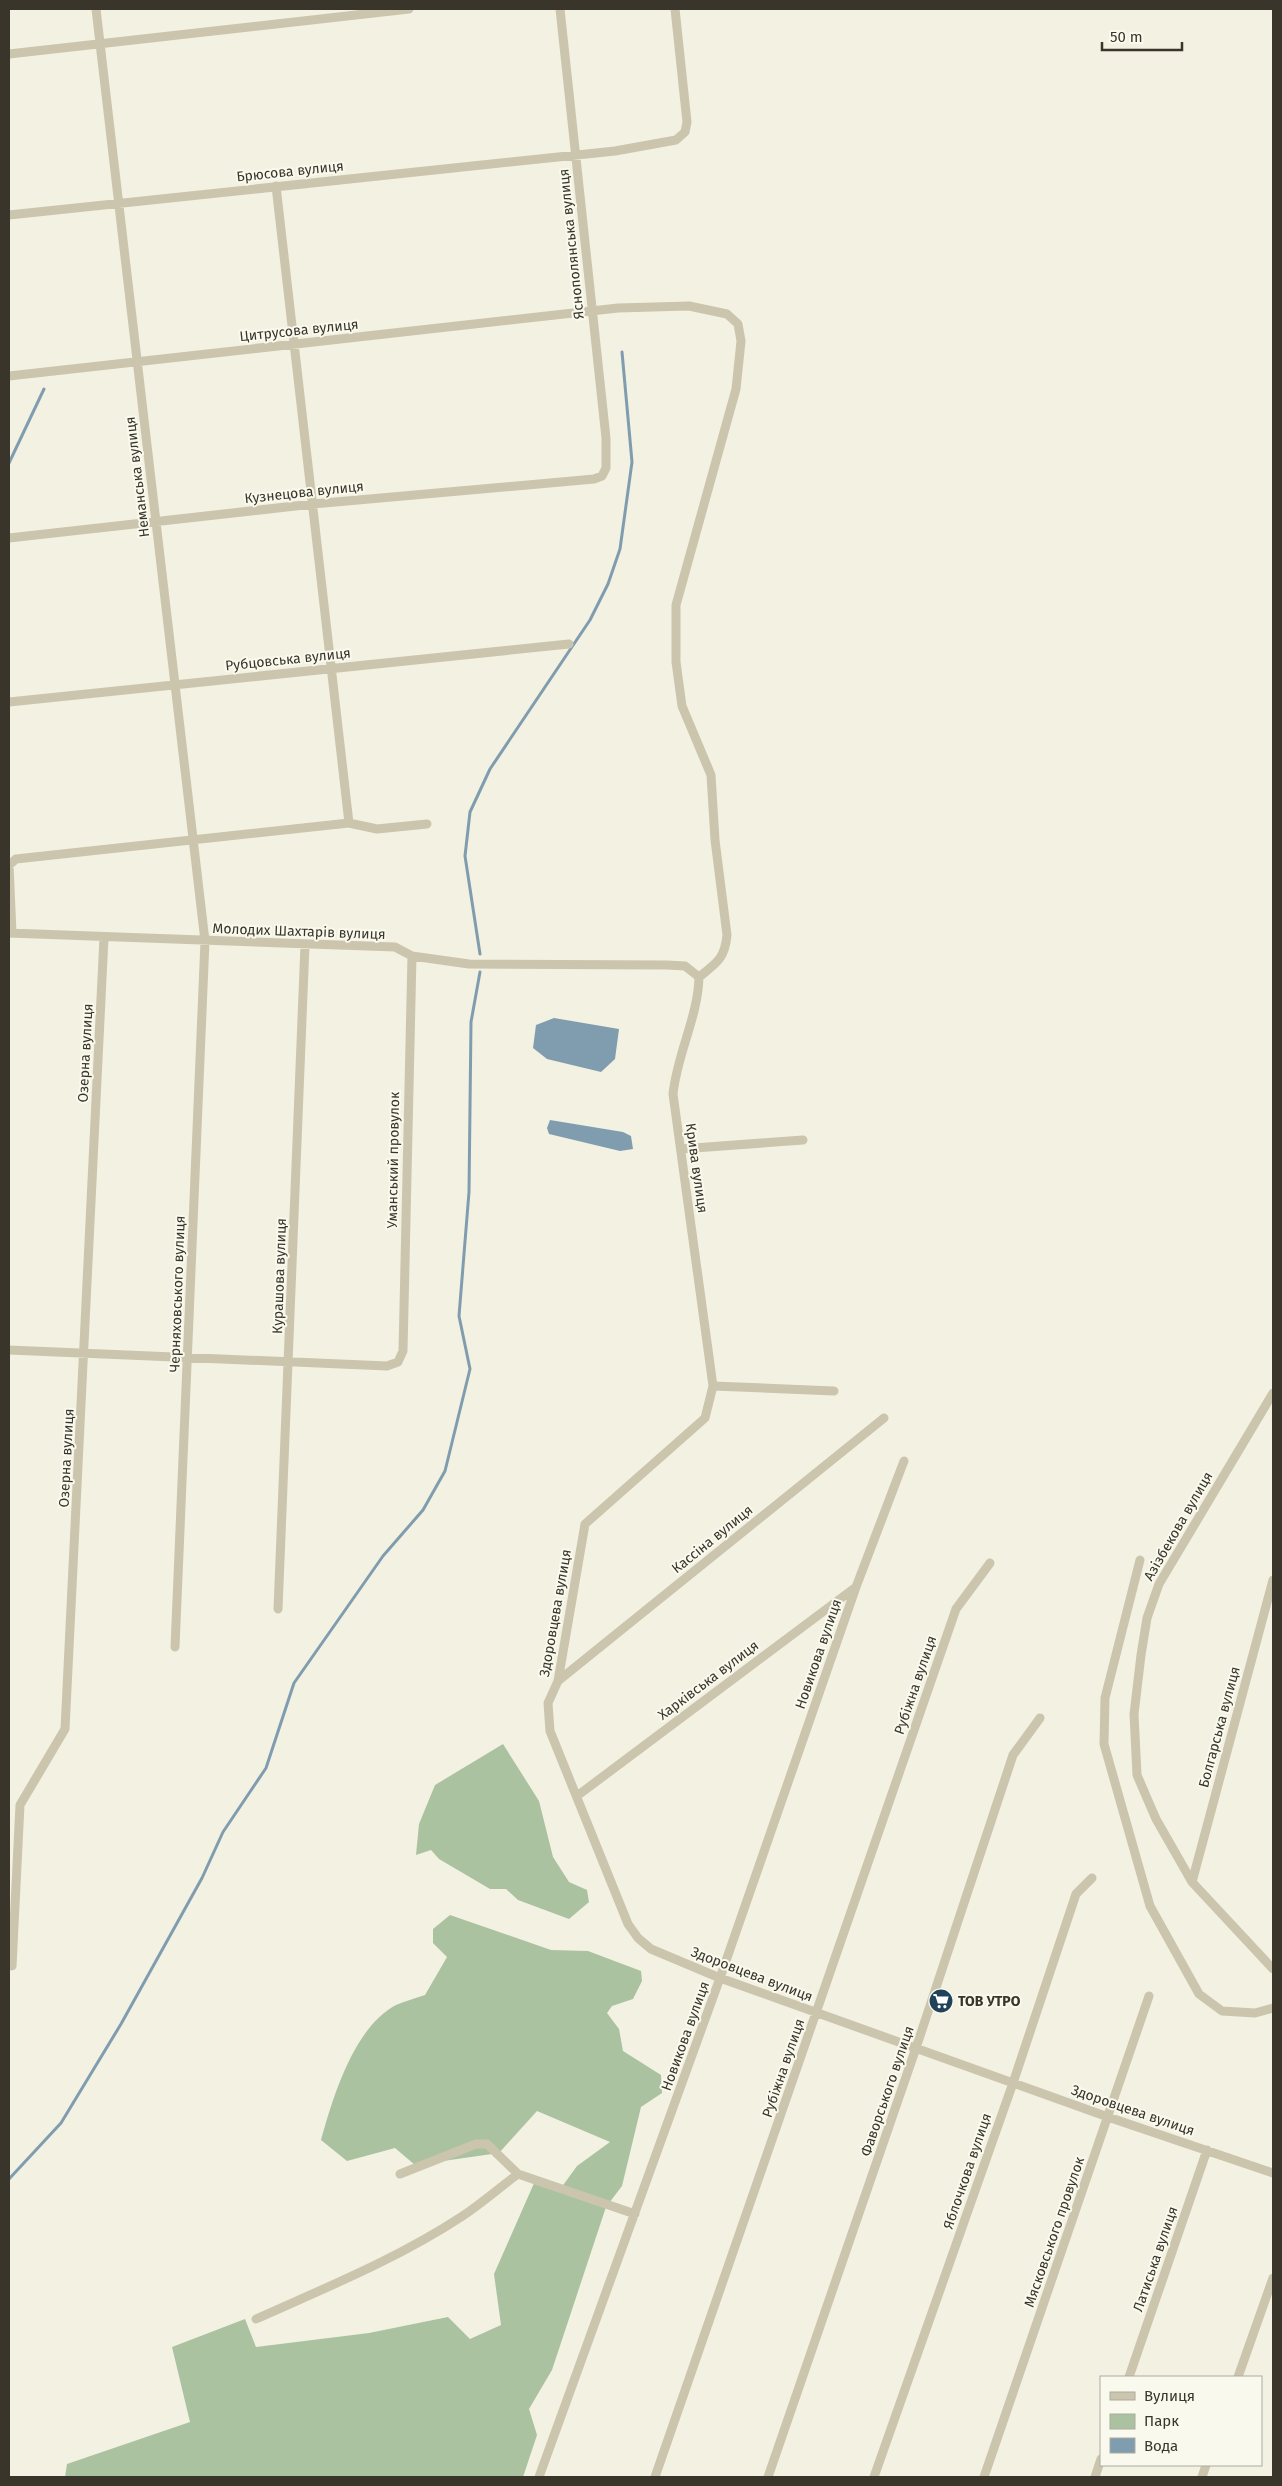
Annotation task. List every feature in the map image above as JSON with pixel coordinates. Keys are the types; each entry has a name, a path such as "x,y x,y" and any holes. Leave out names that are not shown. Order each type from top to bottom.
{"street":[{"name":"Неманська вулиця","path":"96,9 205,941"},
{"path":"9,54 409,9"},
{"name":"Яснополянська вулиця","path":"560,9 606,438 606,468 602,476"},
{"name":"Брюсова вулиця","path":"9,215 575,153 615,151 676,140 685,132 688,122 676,9"},
{"path":"276,186 349,823"},
{"name":"Цитрусова вулиця","path":"9,376 646,306 689,306 728,314 738,324 741,341 736,389 676,605 676,662 682,706 711,775 715,840 727,935 726,950 718,961 700,977"},
{"name":"Кузнецова вулиця","path":"9,538 313,504 594,479 602,476"},
{"name":"Рубцовська вулиця","path":"9,702 569,644"},
{"name":"Молодих Шахтарів вулиця","path":"427,824 377,829 349,823 193,839 11,861 9,865 10,933 104,938 395,947 412,956 493,965 685,966 700,977"},
{"name":"Озерна вулиця","path":"12,1966 20,1804 65,1729 85,1354 104,938"},
{"name":"Черняховського вулиця","path":"175,1647 205,941"},
{"name":"Курашова вулиця","path":"278,1609 290,1362 306,945"},
{"name":"Уманський провулок","path":"290,1362 388,1366 398,1362 403,1350 412,956"},
{"name":"Крива вулиця","path":"585,1524 705,1418 714,1386 673,1094 679,1056 699,996 700,977"},
{"path":"680,1149 803,1140"},
{"path":"9,1350 290,1362"},
{"path":"714,1386 834,1391"},
{"name":"Азізбекова вулиця","path":"1273,1393 1159,1584 1147,1618 1134,1714 1136,1775 1156,1819 1192,1882 1273,1969"},
{"name":"Кассіна вулиця","path":"558,1681 884,1418"},
{"name":"Новикова вулиця","path":"539,2477 720,1978 856,1587 904,1461"},
{"name":"Здоровцева вулиця","path":"585,1524 558,1681 548,1703 550,1731 628,1924 638,1938 651,1950 720,1978 1108,2117 1273,2173"},
{"path":"1140,1560 1105,1698 1104,1744 1150,1906 1199,1994 1222,2011 1256,2013 1273,2008"},
{"name":"Рубіжна вулиця","path":"655,2477 956,1609 990,1563"},
{"name":"Болгарська вулиця","path":"1192,1882 1273,1580"},
{"name":"Харківська вулиця","path":"576,1796 856,1587"},
{"name":"Фаворського вулиця","path":"768,2477 916,2048 1013,1754 1040,1718"},
{"name":"Яблочкова вулиця","path":"874,2477 1076,1894 1092,1878"},
{"name":"Мясковського провулок","path":"984,2477 1149,1996"},
{"path":"400,2174 476,2144 487,2144 518,2174 635,2214"},
{"name":"Латиська вулиця","path":"1129,2376 1207,2150"},
{"path":"256,2319 348,2278 420,2241 462,2217 518,2174"},
{"path":"1238,2376 1273,2278"},
{"path":"1095,2477 1100,2462"}],"green space":[{"path":"503,1744 539,1801 553,1857 569,1882 587,1890 589,1902 569,1919 518,1900 506,1889 490,1889 439,1859 431,1850 416,1855 419,1824 435,1785"},
{"path":"450,1915 551,1950 588,1951 641,1971 642,1981 633,1999 612,2006 607,2013 619,2029 623,2051 661,2075 662,2093 641,2107 622,2186 606,2207 552,2370 529,2409 537,2435 523,2477 65,2477 67,2464 190,2422 172,2347 245,2319 256,2347 369,2333 448,2317 470,2339 501,2325 494,2274 535,2181 561,2188 577,2166 610,2142 537,2111 499,2153 415,2165 395,2148 347,2161 321,2140 347,2065 368,2029 381,2015 396,2005 425,1995 447,1957 433,1943 433,1929"}],"water":[{"path":"554,1018 619,1029 615,1059 601,1072 547,1059 533,1048 536,1025"},
{"path":"550,1120 623,1132 631,1136 633,1149 620,1151 549,1134 547,1128"}],"waterway":[{"path":"480,954 465,856 470,812 490,769 590,620 608,584 620,549 632,462 622,352"},
{"path":"9,463 44,389"},
{"path":"9,2179 61,2123 121,2024 202,1878 223,1832 266,1768 294,1683 383,1556 423,1510 445,1471 470,1369 459,1316 469,1192 471,1022 480,972"}],"place":[{"name":"ТОВ УТРО","path":"941,2001"}]}
